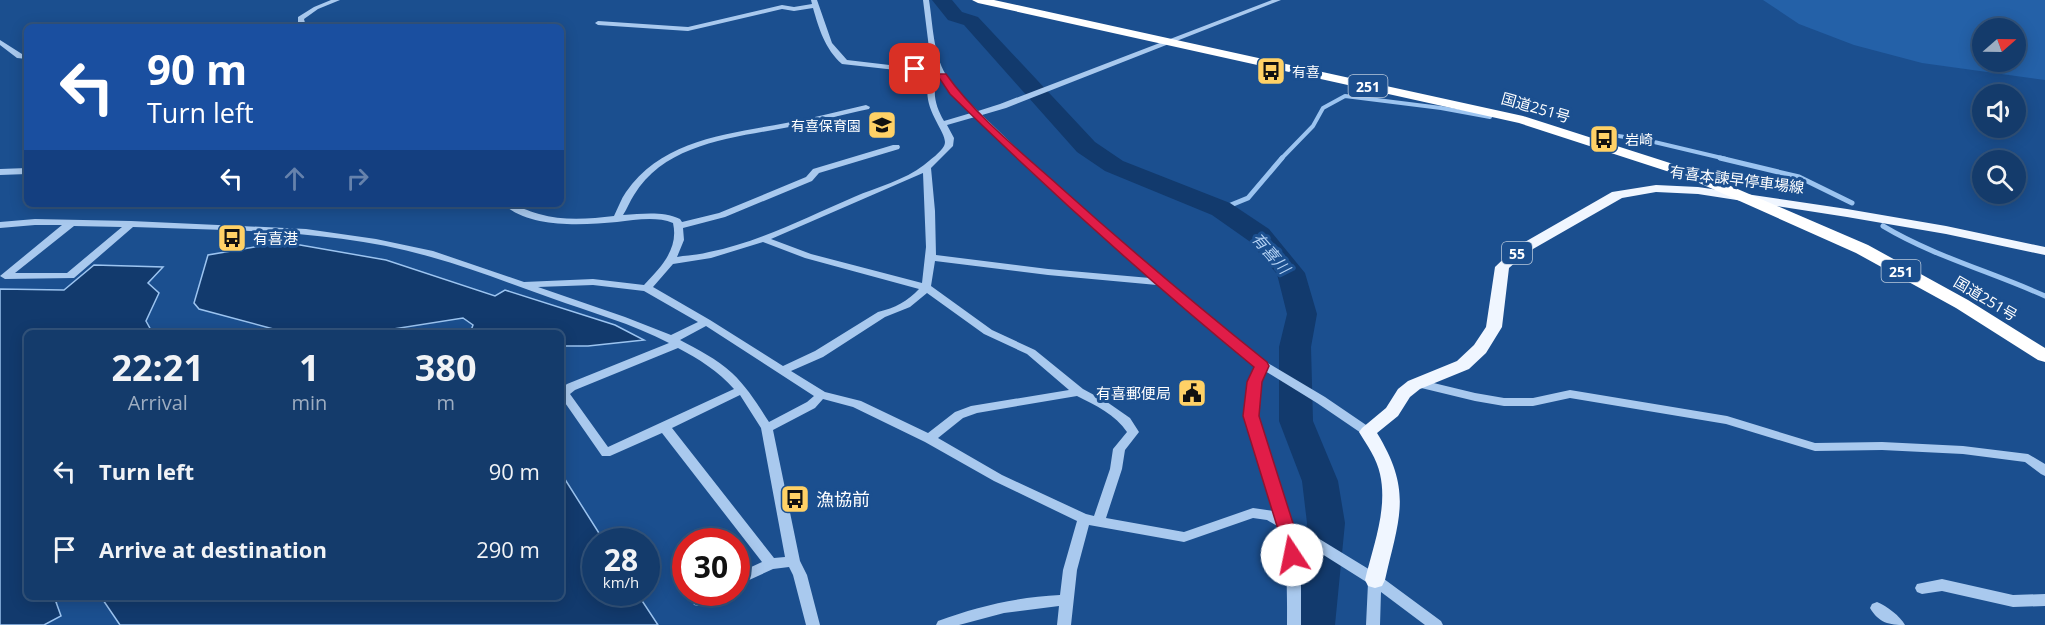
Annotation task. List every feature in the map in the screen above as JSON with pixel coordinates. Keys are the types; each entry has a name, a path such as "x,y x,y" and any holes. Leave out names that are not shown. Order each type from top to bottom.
{"highway":[{"name":"国道251号","path":"978,0 1523,120 1693,175 1862,249 1962,304 2045,356"}],"main road":[{"name":"有喜本諫早停車場線","path":"1368,432 1392,412 1404,393 1418,383 1463,365 1480,349 1494,327 1502,267 1521,250 1589,210 1633,190 1686,189 1923,225 2045,251"},
{"path":"1368,432 1386,466 1392,501 1375,579"}],"street":[{"path":"301,24 300,18 316,8 337,0"},
{"path":"670,261 711,255 763,239 927,167 951,142 933,111 930,93 938,77 926,0"},
{"path":"942,124 1003,106 1278,0"},
{"path":"598,23 688,29 782,7 795,9 815,2 827,39 838,57 845,62 915,69 938,77 1031,167 1160,282 1262,366 1321,400 1368,432"},
{"path":"0,42 24,57"},
{"path":"617,219 622,205 640,179 660,162 682,148 711,139 788,125 866,107"},
{"path":"679,226 722,215 809,179 816,171 897,147"},
{"path":"783,370 819,354 882,314 890,314 909,302 925,287 930,257 927,167"},
{"path":"0,172 24,171"},
{"path":"514,207 537,218 569,221 662,215 677,221 679,226 678,247 670,261 647,288"},
{"path":"0,225 35,222 130,224 306,232 376,242 434,254 621,319 675,342 704,357 727,374 767,428 793,561 800,575 813,625"},
{"path":"3,276 71,223"},
{"path":"3,276 70,276 130,224"},
{"path":"763,239 808,256 925,287 988,332 1030,352 1079,392 1103,405 1126,422 1133,432 1119,449 1116,469 1099,520"},
{"path":"930,257 1048,272 1160,282"},
{"path":"519,284 593,282 647,288 706,322 821,395 857,404 929,439 998,478 1084,519 1184,537 1253,513 1270,515 1375,579 1436,625"},
{"path":"706,322 675,342 571,387 564,393 606,453 741,390"},
{"path":"1262,366 1254,382 1251,416 1290,526 1289,539 1294,572 1294,625"},
{"path":"1418,383 1494,401 1535,402 1554,394 1570,394 1727,420 1815,447 1963,450 2028,458 2045,471"},
{"path":"929,439 959,415 975,409 1079,392"},
{"path":"767,428 811,405 821,395"},
{"path":"664,427 771,564"},
{"path":"1064,625 1070,570 1084,519"},
{"path":"750,574 771,564 793,561"},
{"path":"1373,625 1375,579"},
{"path":"1922,588 1942,585 2013,601 2045,600"},
{"path":"943,625 998,608 1067,600"},
{"path":"1877,608 1898,625"}],"shaded area":[{"path":"1763,0 2045,0 2045,80 1987,72 2026,72 2026,18 1972,18 1972,70 1922,63 1854,45 1799,24"},
{"path":"283,242 386,260 495,296 505,290 615,325 644,340 564,346 564,330 471,330 473,325 463,318 387,330 277,330 199,309 194,303 208,255"},
{"path":"94,265 163,267 148,283 159,293 146,321 151,330 24,330 24,600 59,600 56,602 61,616 44,625 0,625 0,289 64,290"},
{"path":"564,478 596,528 582,528 582,606 646,606 658,625 120,625 103,600 564,600"}],"waterway":[{"name":"有喜川","path":"942,0 955,16 971,21 1086,147 1114,166 1221,209 1259,235 1291,273 1302,314 1295,347 1296,421 1320,481 1326,523 1315,625"},
{"path":"1281,159 1313,126 1323,108 1345,96 1441,108 1490,117"},
{"path":"1612,135 1650,141 1726,159"},
{"path":"1221,209 1248,198 1282,158"},
{"path":"1720,158 1799,177 1852,203"},
{"path":"1883,226 1942,255 2045,296"}],"place":[{"name":"有喜","path":"1271,71"},
{"name":"有喜保育園","path":"882,125"},
{"name":"岩崎","path":"1604,139"},
{"name":"有喜港","path":"232,238"},
{"name":"有喜郵便局","path":"1192,393"},
{"name":"漁協前","path":"795,499"}],"route":[{"path":"915,69 934,77 942,76 953,92 1031,167 1160,282 1262,366 1254,382 1251,416 1292,555"}]}
